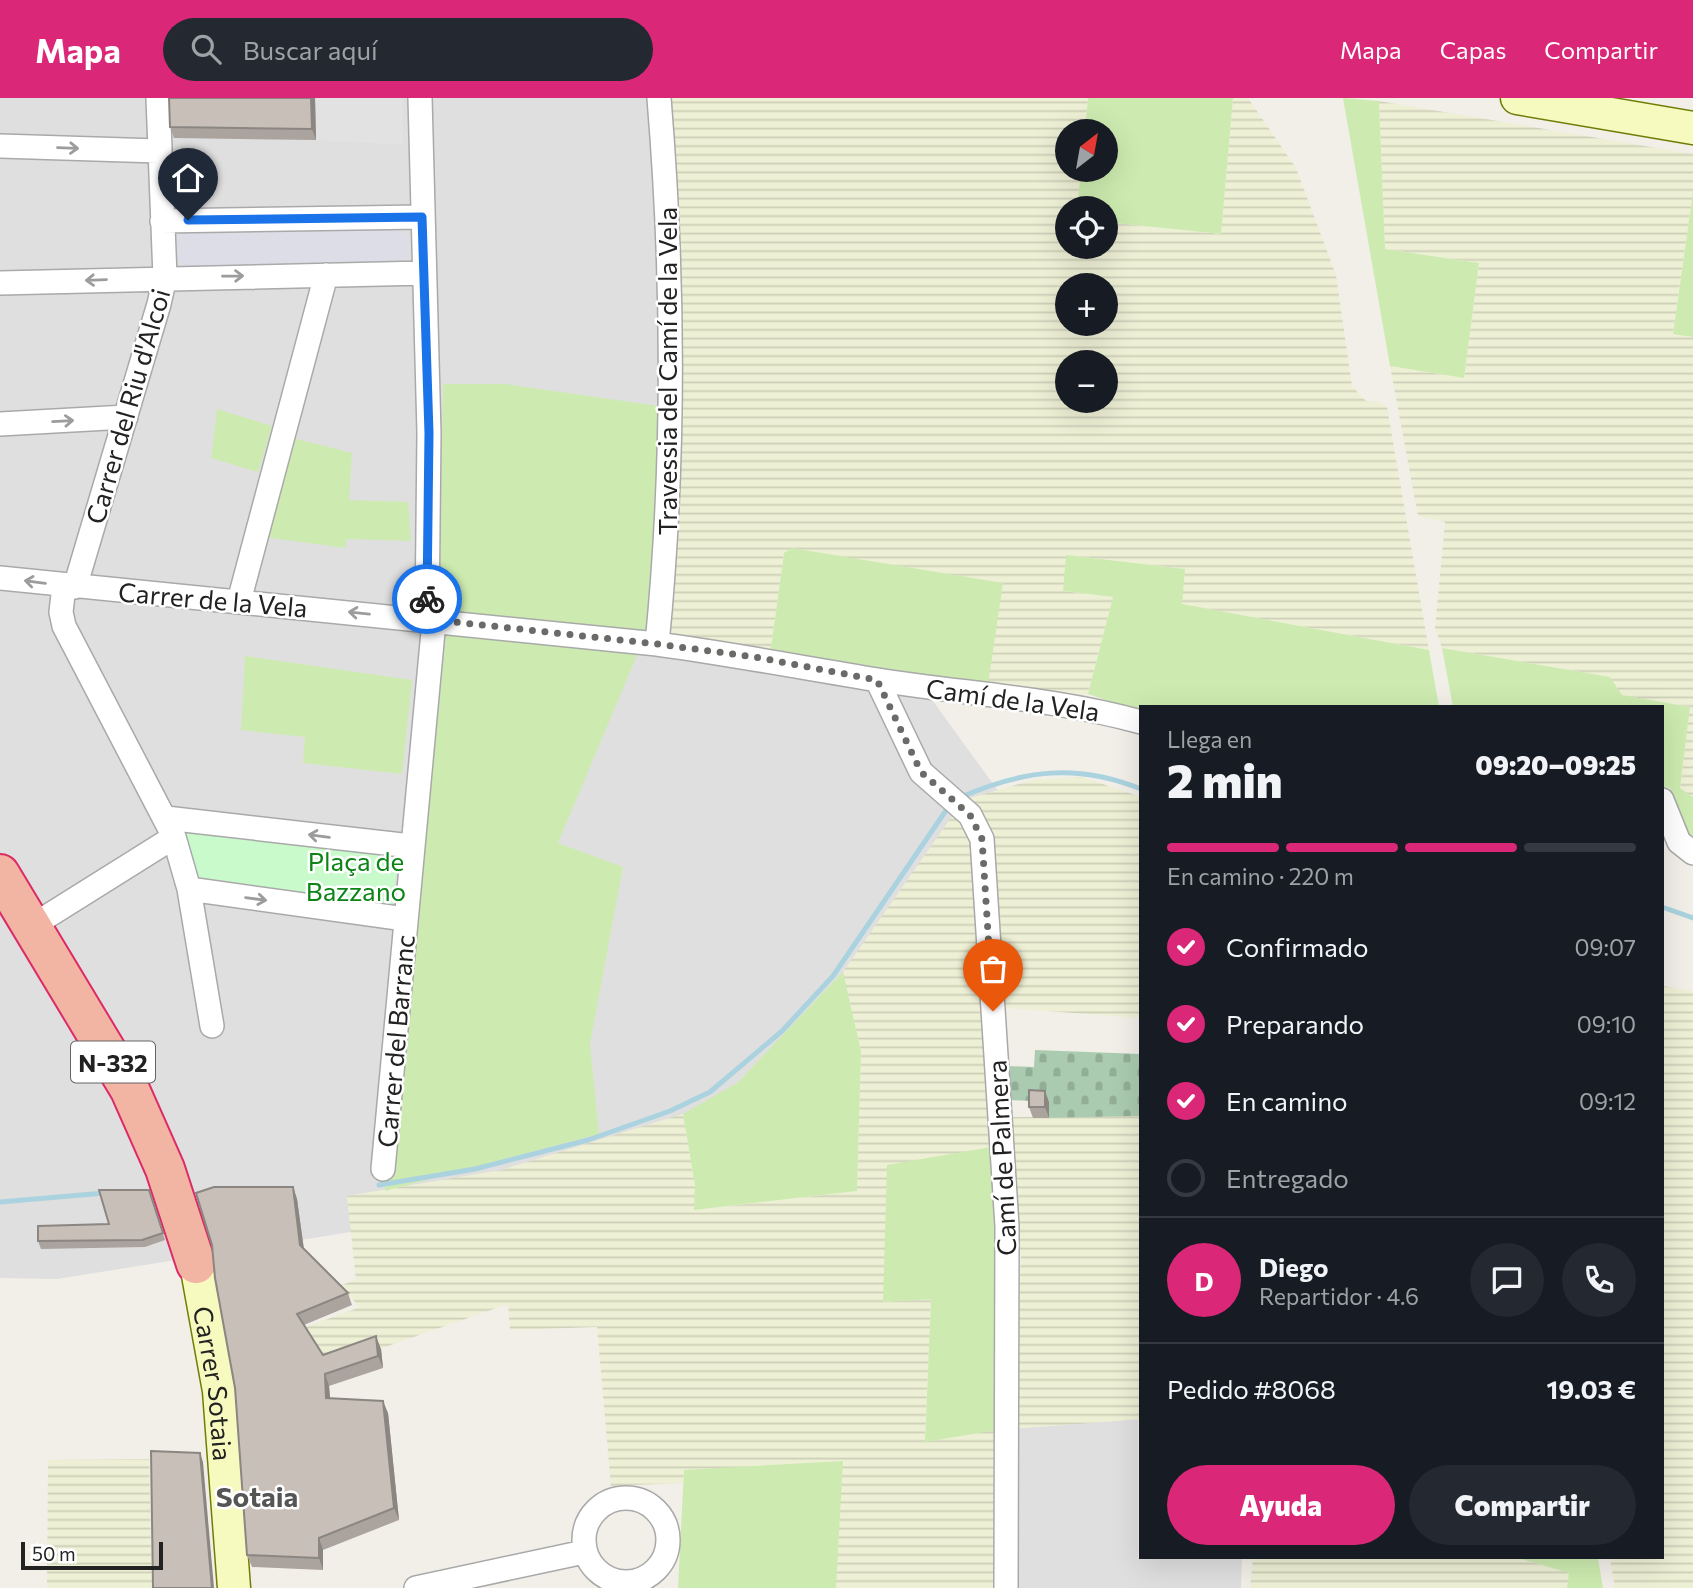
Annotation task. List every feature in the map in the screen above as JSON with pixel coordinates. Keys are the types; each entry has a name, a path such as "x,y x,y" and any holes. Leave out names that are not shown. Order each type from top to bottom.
{"highway":[{"name":"N-332","path":"0,874 130,1090 165,1169 196,1264"}],"main road":[{"path":"1517,98 1693,128"},
{"name":"Carrer Sotaia","path":"196,1264 219,1391 234,1588"}],"street":[{"name":"Carrer del Riu d'Alcoi","path":"158,98 164,277 126,417 61,612 64,626 170,828 188,889 212,1026"},
{"name":"Carrer del Barranc","path":"383,1169 430,620 429,433 420,98"},
{"name":"Travessia del Camí de la Vela","path":"657,644 668,531 672,348 659,98"},
{"path":"0,146 158,150"},
{"path":"162,221 422,217"},
{"path":"0,284 164,277 424,273"},
{"path":"239,601 326,275"},
{"path":"0,424 126,417"},
{"name":"Carrer de la Vela","path":"0,578 430,620"},
{"name":"Camí de la Vela","path":"430,620 755,657 877,680 1088,707 1139,721"},
{"name":"Camí de Palmera","path":"877,680 921,772 970,815 982,839 1007,1226 1006,1588"},
{"path":"1664,805 1679,842 1693,853"},
{"path":"32,926 170,828 411,846"},
{"path":"188,889 405,919"},
{"path":"416,1588 584,1552"}],"shaded area":[{"path":"0,98 770,98 682,621 909,668 1017,817 728,1117 357,1231 57,1279 0,1278"},
{"path":"315,98 402,98 403,145 316,140"},
{"path":"400,229 409,239 409,256 401,266 187,268 175,257 177,238 183,231"},
{"path":"1138,1417 1138,1558 1242,1559 1241,1588 996,1588 998,1422"}],"green space":[{"path":"666,98 1088,98 1086,119 1055,119 1055,182 1080,182 1078,196 1055,196 1055,259 1118,259 1118,223 1221,234 1233,98 1248,98 1296,168 1336,275 1352,386 1366,401 1379,402 1387,407 1429,650 1181,604 1185,569 1067,555 1063,591 1113,597 1088,694 1073,699 987,691 784,553 770,655 664,641"},
{"path":"1088,98 1233,98 1221,234 1118,223 1118,196 1078,196 1080,182 1118,182 1118,119 1086,119"},
{"path":"1343,98 1379,101 1385,249 1479,263 1464,378 1390,366"},
{"path":"1379,101 1693,154 1693,192 1673,333 1693,337 1693,797 1680,789 1690,707 1621,695 1610,677 1442,648 1435,628 1445,522 1418,516 1390,366 1464,378 1479,263 1385,249"},
{"path":"1693,192 1693,337 1673,334"},
{"path":"443,384 505,384 666,407 652,634 440,615"},
{"path":"217,409 272,426 258,472 211,458"},
{"path":"293,438 352,453 349,500 408,502 411,541 347,539 345,548 264,537"},
{"path":"792,548 1003,583 987,691 770,655 784,553"},
{"path":"1066,555 1185,569 1182,604 1429,650 1439,705 1139,705 1139,711 1088,694 1113,597 1063,591"},
{"path":"447,630 638,653 558,843 623,867 590,1044 599,1134 385,1191"},
{"path":"1442,648 1610,677 1622,695 1690,707 1680,788 1693,797 1693,845 1675,812 1670,788 1664,787 1664,705 1453,705"},
{"path":"245,656 412,680 402,774 303,763 305,737 241,730"},
{"path":"1082,777 1139,796 1139,1018 1005,1008 991,858 970,798 1033,780"},
{"path":"957,809 975,836 997,1146 883,1302 931,1298 925,1440 1001,1428 1001,1588 836,1588 684,1470 683,1483 611,1486 597,1327 510,1330 508,1304 328,1367 303,1328 360,1307 339,1286 356,1280 347,1196 501,1170 683,1114 695,1185 695,1210 857,1191 861,1051 843,972"},
{"name":"Plaça de Bazzano","path":"186,831 395,853 398,861 393,903 390,906 207,886 192,875"},
{"path":"843,972 861,1051 857,1191 694,1210 695,1185 683,1114 737,1083"},
{"path":"1664,986 1693,991 1693,1588 1615,1588 1610,1559 1664,1559"},
{"path":"1035,1050 1139,1054 1139,1116 1033,1118 1033,1101 1009,1100 1007,1066 1034,1067"},
{"path":"1139,1115 1139,1419 1014,1429 1021,1257 1008,1117"},
{"path":"997,1146 1003,1429 925,1442 931,1299 883,1302 887,1165"},
{"path":"149,1459 152,1588 47,1588 48,1460"},
{"path":"843,1461 836,1588 678,1588 684,1470"},
{"path":"1253,1559 1521,1559 1570,1573 1567,1588 1250,1588"},
{"path":"1521,1559 1598,1559 1603,1588 1567,1588 1569,1573"}],"building":[{"path":"169,98 311,98 312,129 170,127"},
{"path":"1029,1090 1045,1091 1045,1107 1029,1107"},
{"path":"214,1187 293,1187 300,1245 348,1293 297,1314 323,1355 376,1336 378,1356 325,1374 326,1398 383,1401 394,1508 319,1538 319,1558 247,1555 235,1388 215,1278 212,1245 196,1193"},
{"path":"99,1190 149,1190 163,1233 142,1240 38,1241 38,1226 109,1224"},
{"path":"151,1451 200,1453 212,1588 153,1588"}],"waterway":[{"path":"961,797 1007,781 1050,773 1094,775 1139,788"},
{"path":"379,1185 475,1169 588,1140 670,1111 710,1092 782,1031 833,976 947,809"},
{"path":"1664,908 1693,918"},
{"path":"0,1202 105,1193"}],"way so far":[{"path":"427,599 427,619 755,657 877,680 921,772 970,815 982,839 993,1011"}],"district":[{"name":"Sotaia","path":"257,1496"}],"route":[{"path":"188,220 422,217 429,433 427,599"}]}
